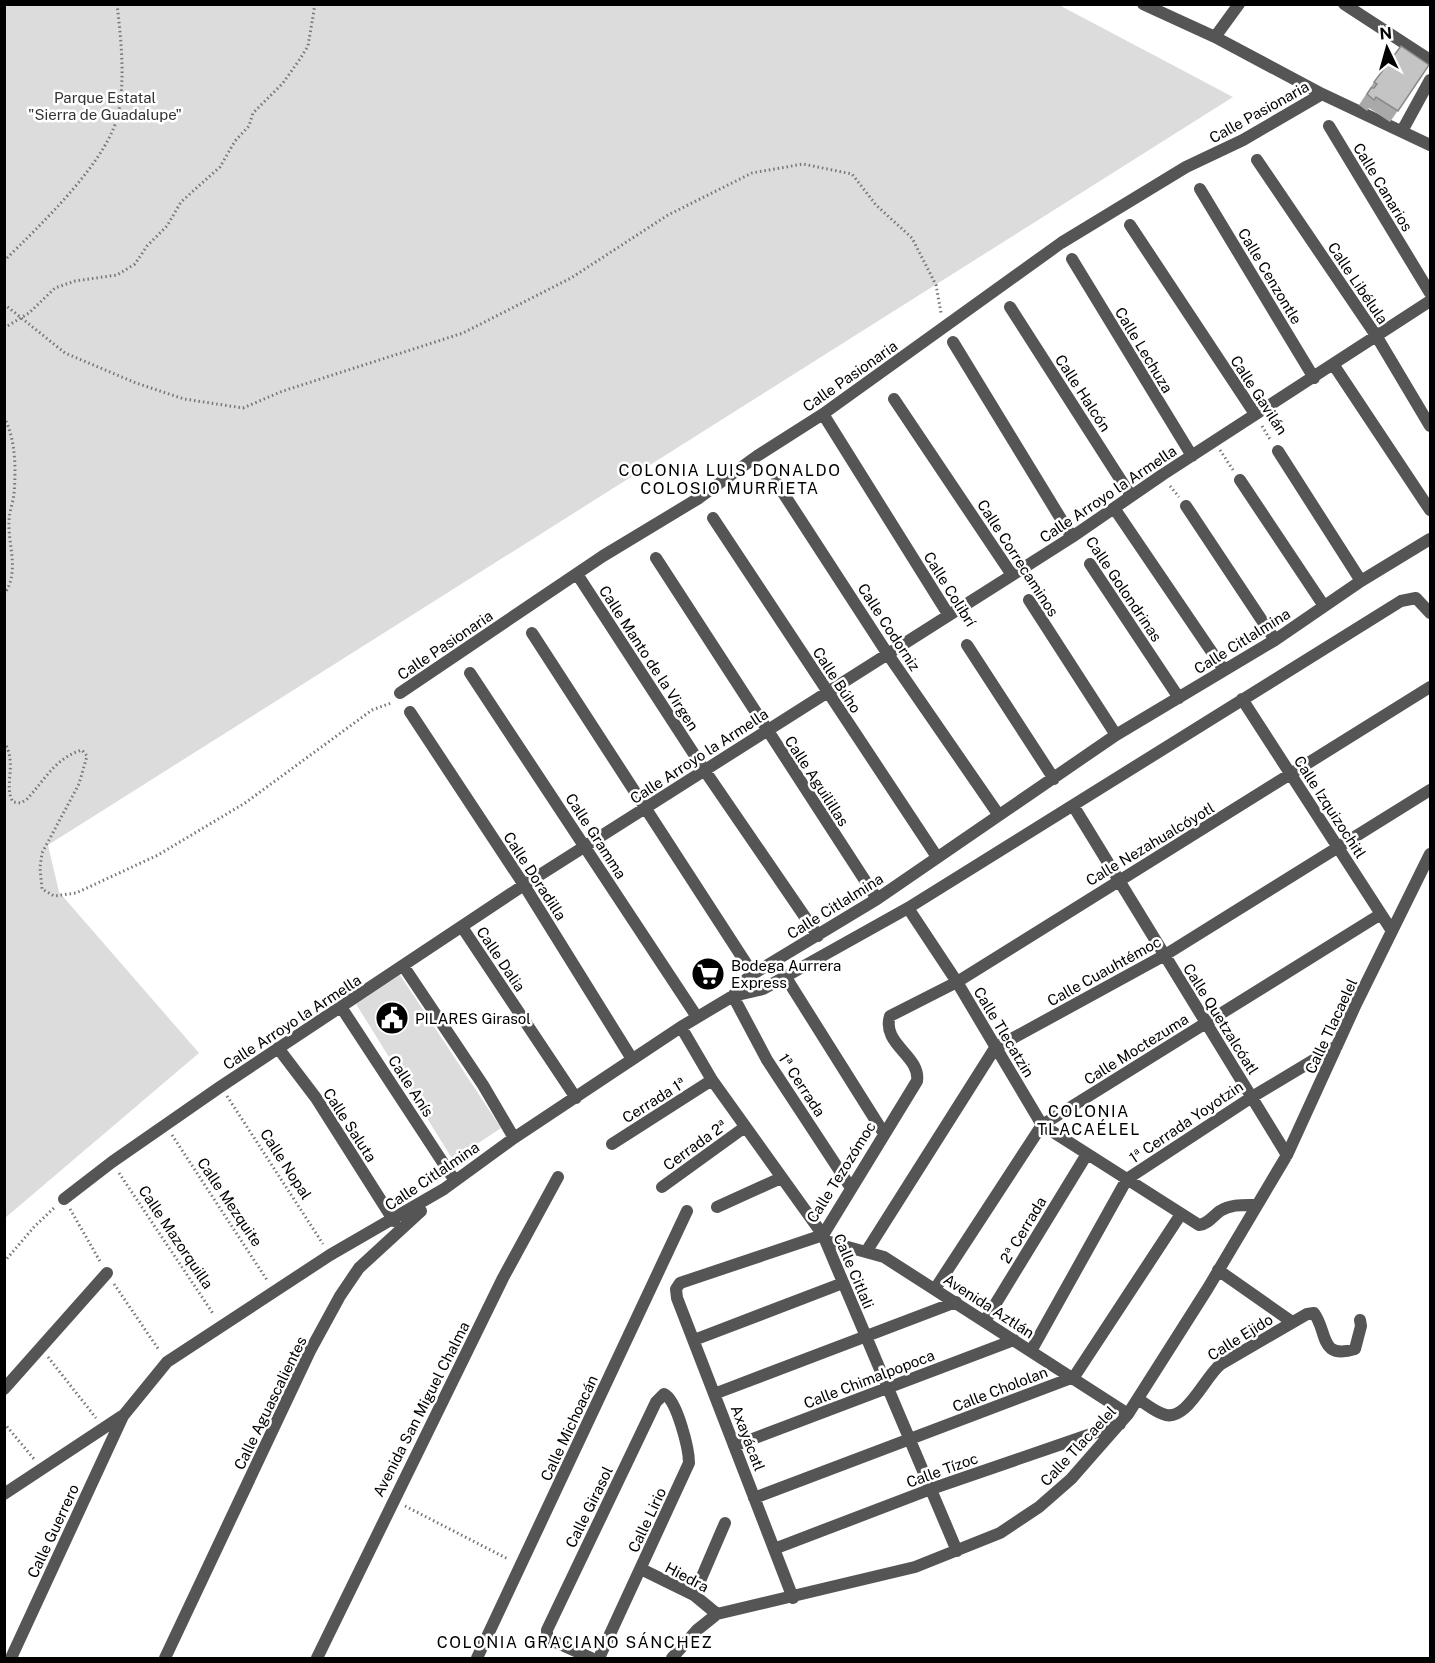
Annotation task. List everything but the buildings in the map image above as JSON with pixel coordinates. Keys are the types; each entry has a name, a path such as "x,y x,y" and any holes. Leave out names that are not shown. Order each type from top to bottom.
{"street":[{"path":"1143,4 1215,37 1322,94 1431,145"},
{"path":"1215,37 1239,4"},
{"path":"1344,4 1431,60"},
{"path":"1402,131 1431,80"},
{"name":"Calle Pasionaria","path":"401,696 578,574 699,498 823,414 1053,249 1186,167 1243,140 1322,94"},
{"name":"Calle Canarios","path":"1329,126 1431,293"},
{"name":"Calle Libélula","path":"1257,160 1377,337 1431,426"},
{"name":"Calle Cenzontle","path":"1200,189 1314,378"},
{"name":"Calle Gavilán","path":"1130,225 1255,414"},
{"name":"Calle Lechuza","path":"1072,260 1192,456"},
{"name":"Calle Arroyo la Armella","path":"64,1198 220,1087 404,967 524,885 1012,575 1431,301"},
{"name":"Calle Halcón","path":"1010,307 1131,496"},
{"name":"Calle Golondrinas","path":"953,342 1071,537"},
{"path":"1333,364 1431,510"},
{"name":"Calle Correcaminos","path":"894,399 1012,575"},
{"name":"Calle Colibrí","path":"823,414 948,614"},
{"name":"Calle Gavilán","path":"1278,452 1361,581"},
{"path":"1240,480 1324,606"},
{"name":"Calle Codorniz","path":"776,482 887,653 998,814"},
{"path":"1186,506 1275,640"},
{"path":"1114,508 1224,670"},
{"name":"Calle Búho","path":"713,518 937,858"},
{"name":"Calle Citlalmina","path":"123,1416 167,1362 221,1325 330,1256 394,1221 444,1189 514,1138 632,1059 734,996 743,982 753,974 877,899 1116,735 1275,640 1361,581 1431,539"},
{"name":"Calle Aguilillas","path":"656,558 765,731 877,899"},
{"name":"Calle Golondrinas","path":"1090,564 1179,698"},
{"name":"Calle Manto de la Virgen","path":"578,574 705,771 818,936"},
{"path":"734,996 762,989 908,908 1074,807 1242,699 1401,601 1416,598 1431,613"},
{"name":"Calle Correcaminos","path":"1029,600 1116,735"},
{"path":"532,633 753,974"},
{"name":"Calle Colibrí","path":"967,645 1054,779"},
{"name":"Calle Gramma","path":"470,673 698,1017"},
{"name":"Calle Nezahualcóyotl","path":"887,1025 890,1016 957,982 1431,687"},
{"name":"Calle Izquizochitl","path":"1242,699 1392,931"},
{"name":"Calle Doradilla","path":"410,712 524,885 632,1059"},
{"name":"Calle Cuauhtémoc","path":"866,1252 995,1048 1165,955 1431,790"},
{"name":"Calle Quetzalcóatl","path":"1074,807 1287,1155"},
{"name":"Calle Tlacaelel","path":"717,1614 793,1598 915,1567 957,1551 1000,1533 1039,1507 1071,1479 1124,1419 1138,1399 1287,1155 1392,931 1431,854"},
{"name":"Calle Tlecatzin","path":"908,908 957,982 1042,1125 1199,1225 1204,1225 1222,1210 1235,1205 1256,1205"},
{"name":"Calle Moctezuma","path":"935,1289 1042,1125 1382,914"},
{"name":"Calle Dalia","path":"462,927 576,1098"},
{"path":"404,967 483,1085 514,1138"},
{"path":"786,976 884,1132"},
{"name":"1ª Cerrada","path":"734,996 767,1060 851,1188"},
{"name":"Calle Anís","path":"341,1007 455,1181"},
{"name":"Calle Tezozómoc","path":"676,1289 680,1283 824,1238 884,1132 917,1081 918,1074 889,1032 887,1025"},
{"name":"Calle Citlali","path":"681,1027 712,1080 824,1238 957,1551"},
{"name":"1ª Cerrada Yoyotzin","path":"1031,1351 1127,1179 1252,1097 1338,1045"},
{"name":"Calle Saluta","path":"279,1048 316,1098 394,1221"},
{"name":"Cerrada 1ª","path":"612,1144 712,1080"},
{"name":"Cerrada 2ª","path":"662,1187 745,1126"},
{"name":"2ª Cerrada","path":"985,1321 1087,1154"},
{"name":"Avenida San Miguel Chalma","path":"317,1659 392,1500 503,1278 558,1177"},
{"path":"717,1207 781,1178"},
{"name":"Calle Aguascalientes","path":"165,1659 310,1351 340,1296 359,1268 444,1189"},
{"name":"Calle Michoacán","path":"477,1659 687,1211"},
{"path":"1074,1377 1181,1214"},
{"name":"Avenida Aztlán","path":"824,1238 884,1257 1074,1377 1124,1419"},
{"path":"1218,1270 1292,1322"},
{"path":"4,1389 40,1346 107,1274"},
{"path":"694,1340 843,1283"},
{"name":"Axayácatl","path":"676,1289 676,1298 793,1598"},
{"path":"714,1394 956,1302"},
{"name":"Calle Ejido","path":"1138,1399 1164,1416 1176,1414 1185,1409 1212,1371 1292,1322 1314,1313 1324,1342 1332,1350 1355,1349 1361,1326 1360,1320"},
{"name":"Calle Chimalpopoca","path":"735,1446 1014,1340"},
{"name":"Calle Chololan","path":"754,1498 1074,1377"},
{"name":"Calle Lirio","path":"599,1659 689,1463 689,1453 673,1402 664,1394"},
{"name":"Calle Girasol","path":"572,1654 547,1637 547,1630 656,1402 664,1394"},
{"path":"4,1494 123,1416"},
{"name":"Calle Guerrero","path":"11,1659 123,1416"},
{"name":"Calle Tízoc","path":"774,1549 1124,1419"},
{"path":"694,1595 725,1523"},
{"name":"Hiedra","path":"641,1569 694,1595 717,1614"},
{"path":"672,1659 697,1630 717,1614"},
{"path":"572,1654 591,1659"}],"path":[{"path":"4,261 36,229 106,147 119,110 122,49 117,4"},
{"path":"4,328 22,318 55,288 75,281 117,275 135,264 147,246 167,226 181,202 220,167 235,141 249,126 253,113 289,75 308,46 315,4"},
{"path":"4,304 65,353 136,383 184,399 243,408 283,391 463,333 572,278 668,215 752,173 803,164 852,174 876,205 912,238 936,285 944,329"},
{"name":"Calle Gavilán","path":"1255,414 1278,452"},
{"path":"4,417 12,439 15,461 14,495 9,524 13,568 4,594"},
{"path":"1214,441 1240,480"},
{"path":"1162,475 1186,506"},
{"path":"4,613 4,626"},
{"path":"4,742 11,759 9,796 13,802 21,803 27,799 55,765 68,756 82,750 87,756 80,784 42,853 40,867 42,889 54,896 76,893 158,855 245,803 372,710 401,696"},
{"name":"Calle Nopal","path":"220,1087 330,1256"},
{"name":"Calle Mezquite","path":"166,1126 275,1291"},
{"name":"Calle Mazorquilla","path":"112,1162 221,1325"},
{"path":"4,1262 34,1227 64,1198"},
{"path":"40,1346 103,1428"},
{"path":"4,1423 43,1469"},
{"path":"392,1500 520,1566"}],"green space":[{"name":"Parque Estatal \"Sierra de Guadalupe\"","path":"5,4 1059,5 1233,97 48,845 59,892 199,1053 5,1218"},
{"path":"400,975 501,1128 453,1160 356,1004"}],"place":[{"name":"Bodega Aurrera Express","path":"708,974"},
{"name":"PILARES Girasol","path":"392,1018"}],"district":[{"name":"COLONIA LUIS DONALDO COLOSIO MURRIETA","path":"730,479"},
{"name":"COLONIA TLACAÉLEL","path":"1089,1120"},
{"name":"COLONIA GRACIANO SÁNCHEZ","path":"575,1642"}]}
